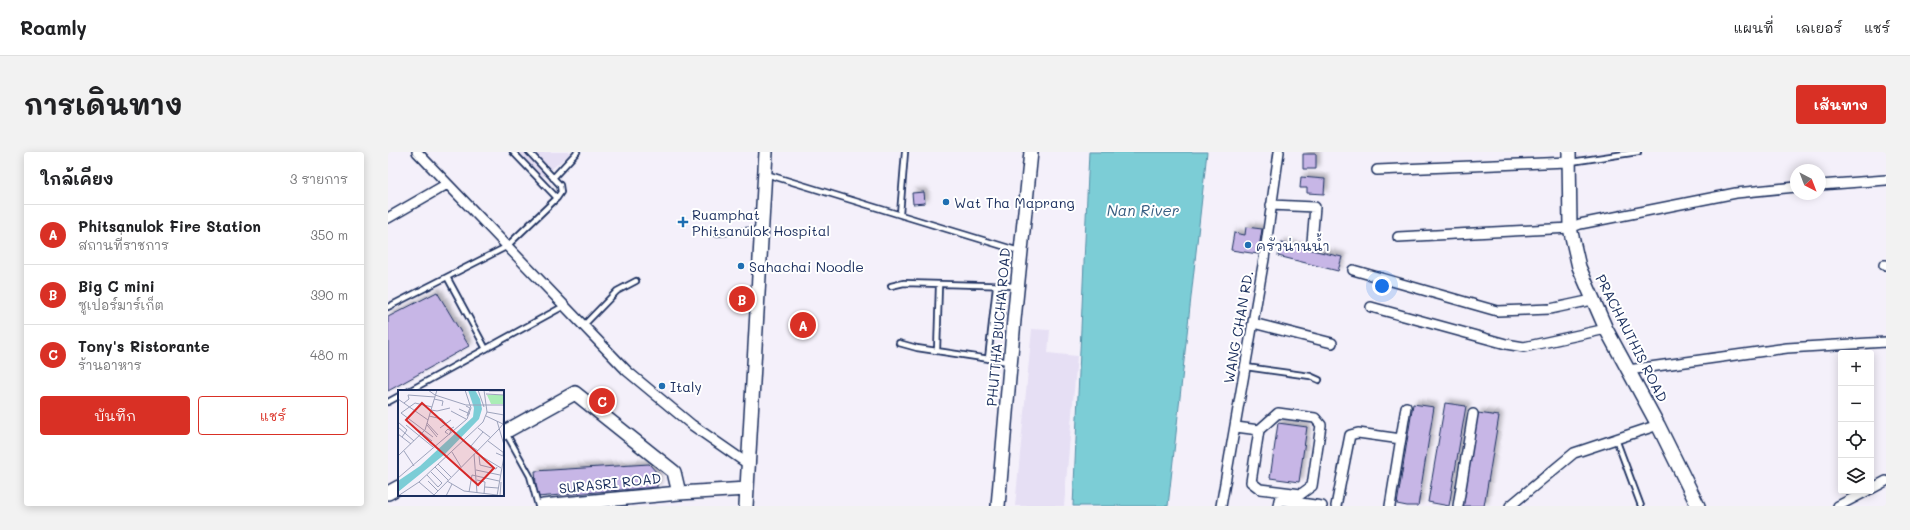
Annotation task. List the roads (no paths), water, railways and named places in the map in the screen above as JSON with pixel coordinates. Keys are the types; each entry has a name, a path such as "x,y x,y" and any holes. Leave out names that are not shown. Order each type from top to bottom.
{"street":[{"path":"416,152 627,371 692,425 748,464"},
{"path":"746,506 766,152"},
{"name":"PHUTTHA BUCHA ROAD","path":"996,506 1031,152"},
{"name":"WANG CHAN RD.","path":"1221,506 1246,367 1279,152"},
{"path":"1377,170 1568,157"},
{"name":"PRACHAUTHIS ROAD","path":"1568,157 1570,228 1579,267 1592,300 1606,329 1658,425 1698,506"},
{"path":"1826,185 1886,180"},
{"path":"388,218 447,184"},
{"path":"1398,237 1570,228 1580,224 1736,193 1790,188"},
{"path":"1271,205 1315,207 1312,242"},
{"path":"1353,270 1497,311 1550,309 1592,300"},
{"path":"1371,307 1506,344 1524,347 1606,329"},
{"path":"1253,323 1332,343"},
{"path":"1628,370 1787,348 1886,342"},
{"path":"504,432 575,393 674,472 679,493"},
{"path":"1390,506 1406,407"},
{"path":"1236,427 1258,430 1278,413 1314,418 1321,425 1312,486 1301,494 1260,489 1251,482 1258,430"},
{"path":"1458,506 1472,414"},
{"path":"1510,506 1574,453 1658,425"},
{"path":"1336,506 1350,435 1358,433 1401,439"},
{"path":"1874,487 1886,481"},
{"path":"388,493 398,488"},
{"name":"SURASRI ROAD","path":"543,506 679,493 747,489"},
{"path":"1838,506 1861,494"},
{"path":"1278,506 1280,500 1322,506"}],"lane":[{"path":"513,152 557,198"},
{"path":"388,307 506,247 557,198 561,192 560,185 529,152"},
{"path":"553,178 577,152"},
{"path":"900,214 905,152"},
{"path":"1568,157 1638,152"},
{"path":"764,174 1021,251"},
{"path":"715,233 761,230"},
{"path":"446,277 486,349"},
{"path":"583,326 617,291 636,281"},
{"path":"891,286 904,283 996,287 1017,286"},
{"path":"937,350 939,285"},
{"path":"988,359 996,287"},
{"path":"412,390 564,306"},
{"path":"899,343 1011,362"},
{"path":"1246,367 1310,376 1319,380"},
{"path":"388,402 398,397"},
{"path":"504,432 530,476 538,506"},
{"path":"1616,439 1641,506"}],"water":[{"name":"Nan River","path":"1089,152 1207,152 1168,506 1073,506"}],"place":[{"name":"Wat Tha Maprang","path":"946,202"},
{"name":"Ruamphat Phitsanulok Hospital","path":"683,222"},
{"name":"ครัวน่านน้ำ","path":"1248,245"},
{"name":"Sahachai Noodle","path":"741,266"},
{"name":"Big C mini","path":"742,299"},
{"name":"Phitsanulok Fire Station","path":"803,325"},
{"name":"Italy","path":"662,386"},
{"name":"Tony's Ristorante","path":"602,401"}]}
